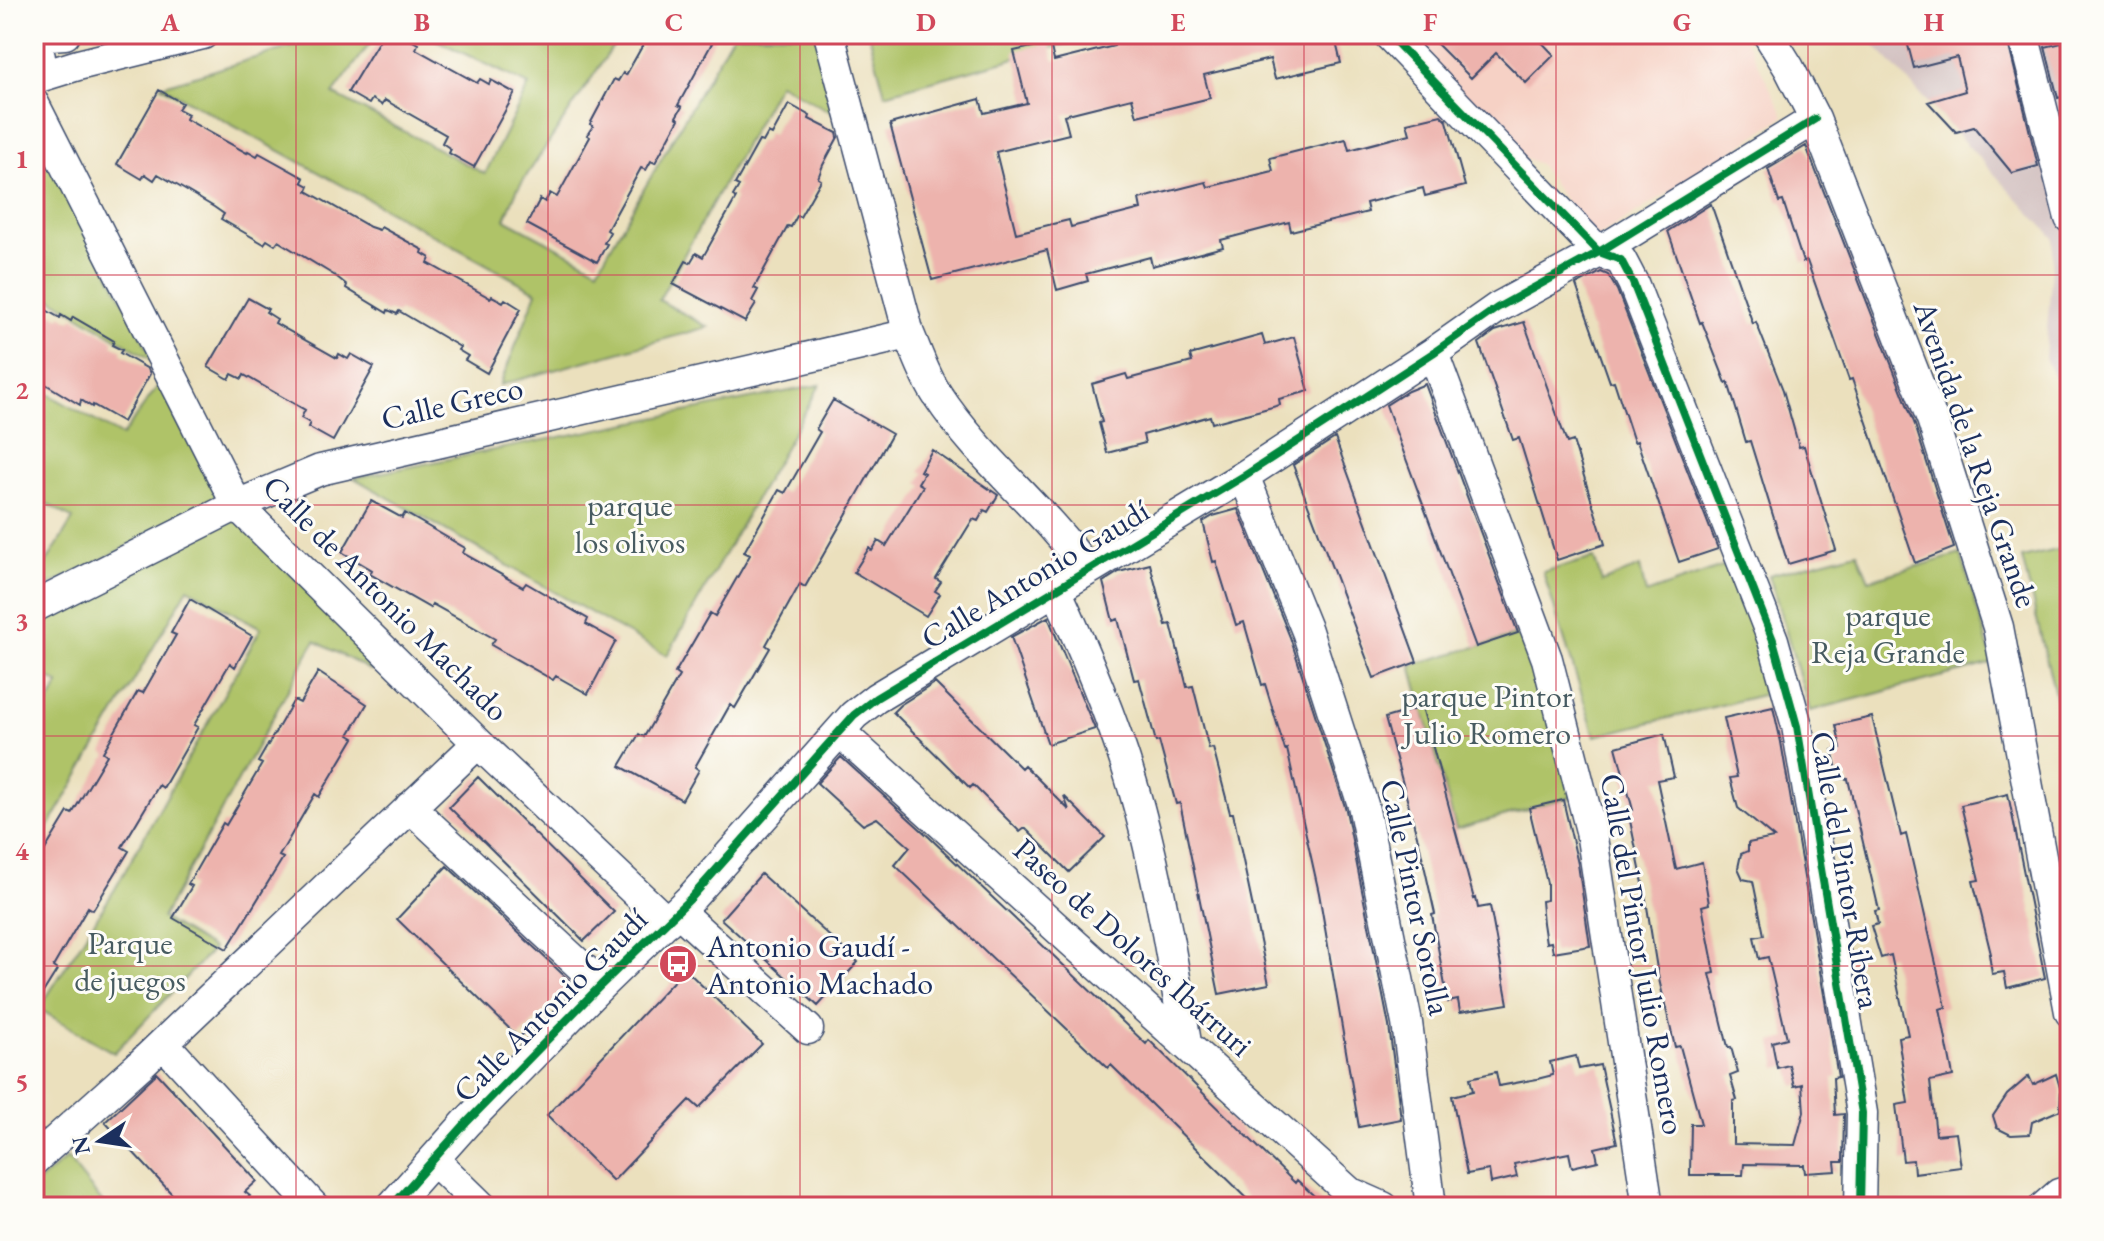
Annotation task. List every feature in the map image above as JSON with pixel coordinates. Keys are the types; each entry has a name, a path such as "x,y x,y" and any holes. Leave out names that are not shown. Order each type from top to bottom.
{"street":[{"path":"34,36 65,34"},
{"path":"35,87 78,65 203,34"},
{"path":"829,34 909,334 924,371 938,396 994,466 1065,540 1087,570"},
{"name":"Calle del Pintor Ribera","path":"1388,34 1401,65 1599,252 1621,260 1633,283 1773,640 1797,726 1862,1113 1860,1207"},
{"name":"Avenida de la Reja Grande","path":"1768,34 1815,119 1932,419 1998,627 2070,1012"},
{"path":"2023,34 2070,218"},
{"path":"34,45 41,60 35,87"},
{"name":"Calle de Antonio Machado","path":"35,87 237,505 478,743 672,916 808,1029"},
{"name":"Calle Antonio Gaudí","path":"391,1207 466,1123 672,916 854,715 876,698 1244,476 1497,308 1599,252 1815,119"},
{"name":"Calle Greco","path":"34,607 237,505 320,470 909,334"},
{"name":"Calle del Pintor Julio Romero","path":"1433,353 1547,659 1588,817 1648,1207"},
{"name":"Calle Pintor Sorolla","path":"1244,476 1307,631 1363,805 1407,1023 1431,1207"},
{"path":"1056,590 1094,672 1139,807 1164,917 1186,1043"},
{"name":"Paseo de Dolores Ibárruri","path":"840,732 1349,1192 1383,1207"},
{"path":"34,1159 163,1043 478,743"},
{"path":"410,807 601,985"},
{"path":"163,1043 314,1207"},
{"path":"434,1160 482,1207"},
{"path":"2044,1207 2059,1194 2070,1191"}],"shaded area":[{"path":"1400,34 1740,34 1749,45 1784,116 1593,240 1539,164 1522,157"},
{"path":"1864,34 2070,34 2070,413 2045,358 2054,238"}],"green space":[{"path":"335,34 377,34 333,94 485,174 529,85 424,34 621,34 517,190 505,219 598,269 733,34 816,34 838,116 779,83 659,300 708,327 500,385 537,292 161,86"},
{"path":"869,34 1102,34 885,94"},
{"path":"34,125 154,361 34,288"},
{"path":"160,383 224,499 34,593 34,583 73,519 34,496 34,386 122,436"},
{"name":"parque los olivos","path":"820,385 667,656 354,478"},
{"name":"Parque de juegos","path":"234,517 381,663 372,671 315,641 162,918 213,949 114,1053 39,1009 115,889 261,628 188,588 34,852 34,730 59,684 34,669 34,619"},
{"path":"2070,547 2070,756 2022,558"},
{"name":"parque Reja Grande","path":"1857,552 1869,580 1961,554 1993,663 1810,711 1769,575"},
{"path":"1594,558 1602,582 1640,567 1646,594 1733,563 1778,691 1595,736 1543,572"},
{"name":"parque Pintor Julio Romero","path":"1526,633 1572,797 1456,829 1411,665"},
{"path":"67,1158 106,1207 34,1207 34,1185"}],"building":[{"path":"383,34 400,34 418,44 416,49 477,83 480,79 489,84 491,80 515,93 474,167 449,153 451,149 442,143 446,135 385,100 382,105 372,99 369,104 348,92"},
{"path":"649,34 717,34 678,105 682,107 676,117 679,119 655,163 651,161 646,170 641,168 607,230 610,232 604,243 607,244 597,262 527,224 540,199 545,202 550,193 557,197 590,137 587,135 593,126 590,124 614,79 618,81 623,73 626,75"},
{"path":"1111,34 1334,34 1341,63 1275,79 1270,59 1204,75 1210,98 1137,116 1132,98 1064,115 1069,134 996,152 1016,233 1069,220 1071,227 1141,209 1139,199 1206,182 1208,187 1273,171 1270,158 1346,139 1349,150 1410,134 1407,123 1441,115 1447,121 1465,186 1425,196 1423,188 1366,203 1368,212 1291,231 1289,222 1221,240 1223,247 1152,266 1150,257 1086,274 1088,281 1057,290 1047,250 932,280 890,124 980,99 984,113 1027,103 1014,51 1050,43 1054,61 1114,46"},
{"path":"1427,34 1534,34 1554,55 1526,83 1496,53 1471,78"},
{"path":"1905,34 2006,34 2038,166 2012,173 1974,127 1956,132 1928,102 1965,91 1957,57 1914,68"},
{"path":"2070,41 2070,95 2058,98 2045,47"},
{"path":"159,90 182,103 178,109 188,114 186,119 247,153 257,156 259,153 304,178 302,182 309,186 307,191 370,227 379,230 381,227 423,250 422,253 430,258 428,263 490,298 492,296 503,302 505,299 521,309 487,373 465,360 468,356 458,350 460,347 399,311 397,314 388,310 387,313 346,288 347,285 337,277 278,241 275,245 267,240 264,244 221,219 224,214 214,207 158,174 154,180 145,174 142,179 117,164"},
{"path":"789,104 810,116 809,119 837,133 838,137 823,165 818,178 821,180 800,217 797,216 791,227 788,226 754,288 758,290 752,301 756,304 745,322 673,284 686,261 690,263 696,253 703,257 736,198 733,196 739,186 735,184 759,141 763,142 768,133 772,135"},
{"path":"1806,146 1915,425 1954,548 1915,563 1852,379 1849,380 1807,261 1803,262 1783,201 1779,202 1768,169"},
{"path":"1711,204 1753,324 1756,322 1783,390 1799,447 1804,446 1836,550 1788,564 1750,441 1746,442 1728,382 1700,323 1668,231"},
{"path":"1601,272 1608,275 1617,290 1718,549 1679,562 1637,441 1634,442 1614,381 1610,382 1576,285"},
{"path":"248,298 268,309 266,312 277,319 275,323 337,358 339,354 348,359 351,354 374,367 333,441 308,427 310,423 301,418 305,410 244,375 242,379 232,374 229,379 208,367"},
{"path":"34,303 60,318 61,315 71,321 73,317 114,341 112,345 122,350 120,353 148,369 150,374 123,422 81,400 80,405 34,377"},
{"path":"1524,322 1567,443 1573,441 1605,544 1557,560 1519,438 1513,440 1479,343 1495,331"},
{"path":"1262,335 1265,345 1294,337 1309,391 1279,399 1280,405 1212,423 1210,416 1143,435 1145,443 1107,453 1092,384 1126,374 1128,379 1192,362 1190,355"},
{"path":"1425,384 1518,633 1476,647 1386,405"},
{"path":"833,400 892,434 805,587 800,584 766,645 770,648 735,708 730,705 695,767 699,770 682,800 620,766 639,734 644,737 679,676 675,673 710,613 715,616 750,555 744,552 779,490 785,493 820,432 816,429"},
{"path":"1335,438 1417,662 1374,678 1293,465"},
{"path":"932,450 998,495 988,512 984,510 978,521 973,519 936,579 941,582 935,591 940,594 926,616 854,572 869,548 872,551 878,541 886,546 923,486 918,483 924,473 920,471"},
{"path":"371,501 402,518 405,513 465,548 463,553 523,587 526,583 588,619 586,624 616,641 588,694 556,676 553,680 491,645 495,639 432,604 430,608 370,574 372,570 342,552"},
{"path":"1238,509 1290,637 1346,810 1389,1026 1401,1119 1359,1127 1319,893 1287,749 1265,684 1262,685 1244,622 1236,625 1216,561 1213,562 1203,522"},
{"path":"1150,564 1166,625 1171,624 1187,687 1193,686 1209,749 1213,748 1230,813 1233,813 1269,984 1219,994 1180,803 1176,804 1139,679 1134,680 1118,619 1113,621 1103,582 1119,572"},
{"path":"190,599 252,636 235,667 230,663 194,725 198,727 163,788 159,785 122,847 129,851 93,910 88,907 53,967 57,970 34,1007 34,868 68,812 72,814 107,755 103,752 138,691 143,693 176,635 171,633"},
{"path":"1048,617 1095,729 1048,744 1011,637"},
{"path":"318,672 367,704 349,735 354,738 319,797 315,794 279,856 283,858 227,949 173,918 192,886 188,884 262,764 258,762 294,700 300,703"},
{"path":"935,683 1021,768 1024,765 1069,810 1064,796 1105,837 1069,872 1025,828 1020,832 973,785 970,788 893,712"},
{"path":"1422,707 1474,899 1478,908 1490,906 1508,1004 1460,1012 1458,1000 1448,1002 1432,915 1435,914 1385,718"},
{"path":"1773,707 1838,1077 1833,1078 1835,1115 1844,1114 1843,1162 1835,1162 1836,1171 1805,1173 1804,1165 1744,1164 1743,1175 1690,1175 1691,1124 1701,1124 1680,1046 1675,1047 1658,975 1628,811 1633,810 1616,747 1664,734 1674,777 1657,780 1676,869 1702,862 1709,904 1702,906 1715,973 1710,974 1728,1047 1731,1047 1738,1073 1730,1076 1737,1100 1733,1101 1733,1144 1795,1145 1804,1112 1802,1084 1794,1086 1789,1065 1777,1068 1772,1042 1787,1038 1768,957 1759,959 1754,937 1764,935 1753,881 1743,879 1738,868 1741,854 1748,851 1748,843 1774,838 1738,808 1730,778 1737,777 1724,718"},
{"path":"1872,717 1901,836 1906,834 1946,1007 1940,1009 1953,1076 1930,1081 1936,1135 1956,1133 1961,1167 1914,1173 1913,1160 1903,1161 1896,1105 1908,1103 1898,1037 1908,1035 1891,955 1881,958 1871,926 1878,924 1875,911 1879,910 1848,779 1839,778 1832,750 1841,748 1836,725"},
{"path":"841,757 1146,1044 1149,1040 1295,1183 1297,1180 1326,1207 1256,1207 1111,1065 1108,1068 895,865 910,847 877,818 863,825 817,783"},
{"path":"478,777 614,912 584,941 449,807"},
{"path":"2008,794 2045,978 2007,988 2004,972 1992,974 1991,954 1973,881 1979,880 1961,805"},
{"path":"1563,800 1578,864 1590,946 1553,952 1551,942 1546,943 1541,901 1547,900 1547,883 1529,808"},
{"path":"447,866 571,982 519,1038 397,919"},
{"path":"761,874 858,962 818,1006 721,919"},
{"path":"685,969 762,1044 699,1108 690,1100 613,1181 547,1115"},
{"path":"1576,1056 1579,1069 1600,1065 1617,1143 1595,1148 1598,1161 1572,1167 1569,1153 1514,1164 1517,1177 1491,1183 1489,1170 1467,1174 1452,1096 1473,1091 1470,1078 1496,1072 1499,1086 1537,1079 1553,1075 1550,1062"},
{"path":"157,1073 257,1181 245,1192 250,1196 238,1207 184,1207 105,1122"},
{"path":"2056,1074 2061,1091 2060,1110 2032,1122 2030,1134 2011,1135 1997,1128 1993,1116 2007,1095 2029,1076 2033,1085"}],"cycle path":[{"path":"1388,34 1599,252 1621,260 1633,283 1773,640 1797,726 1862,1113 1860,1207"},
{"path":"391,1207 466,1123 691,898 854,715 876,698 1244,476 1497,308 1599,252 1815,119"}],"place":[{"name":"Antonio Gaudí - Antonio Machado","path":"678,964"}]}
